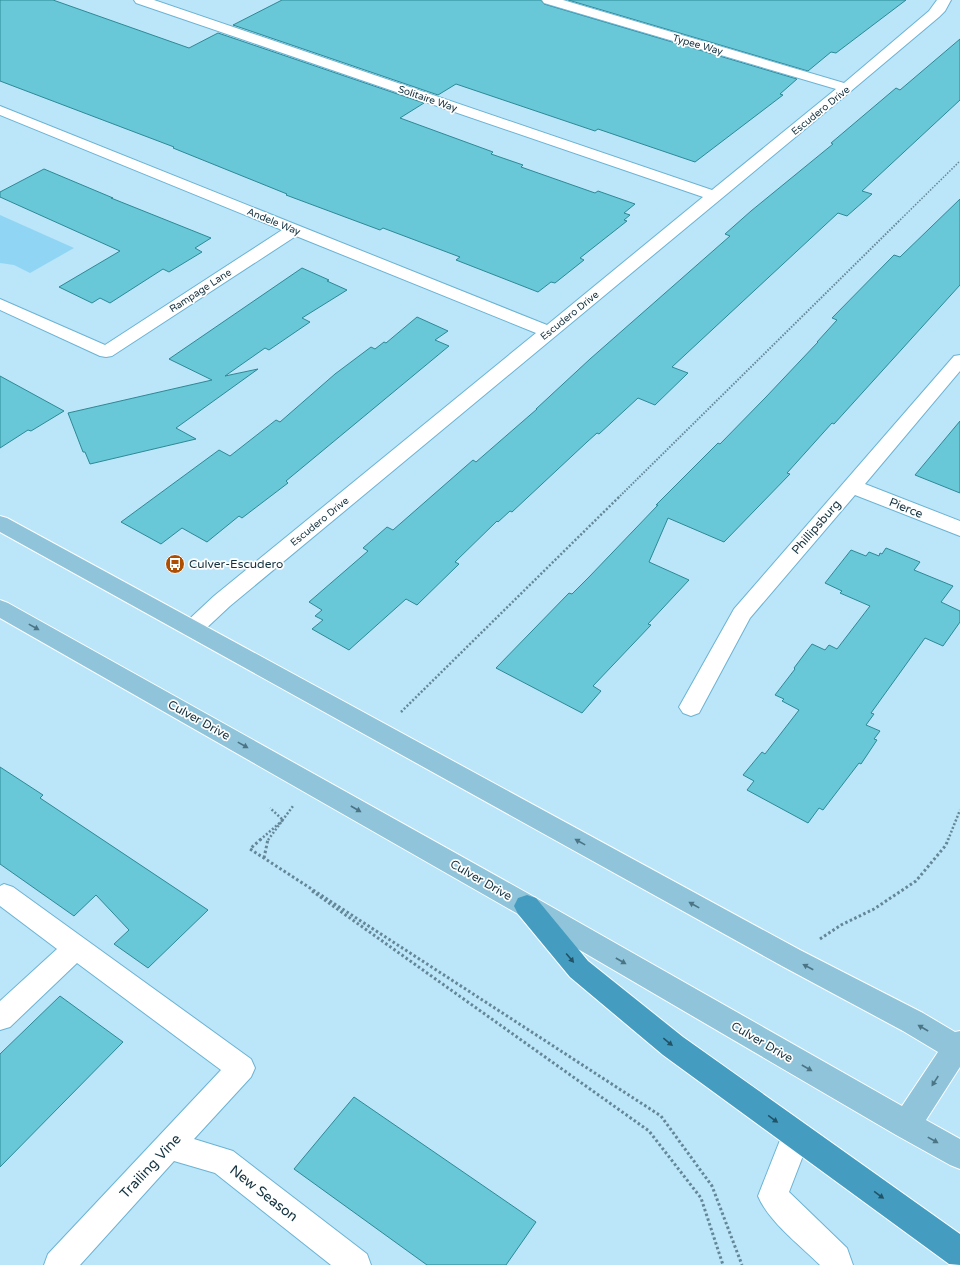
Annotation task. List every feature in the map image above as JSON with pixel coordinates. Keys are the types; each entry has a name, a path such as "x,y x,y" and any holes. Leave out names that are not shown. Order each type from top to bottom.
{"highway":[{"path":"527,906 579,969 673,1046 960,1253"}],"main road":[{"path":"0,523 792,958 959,1047 906,1125"},
{"name":"Culver Drive","path":"0,608 527,906 960,1155"}],"street":[{"name":"Solitaire Way","path":"141,0 714,196"},
{"name":"Typee Way","path":"549,0 846,88"},
{"name":"Escudero Drive","path":"192,628 222,601 846,88 934,14 940,8 944,0"},
{"name":"Andele Way","path":"0,110 549,332"},
{"name":"Rampage Lane","path":"0,304 106,352 295,229"},
{"name":"Phillipsburg","path":"691,707 742,614 960,360"},
{"name":"Pierce","path":"852,486 960,529"},
{"path":"0,1018 76,948 4,895"},
{"name":"Trailing Vine","path":"59,1265 241,1068 76,948"},
{"path":"796,1135 773,1196 794,1219 836,1259 838,1265"},
{"name":"New Season","path":"169,1146 223,1161 350,1263"}],"path":[{"path":"381,733 960,161"},
{"path":"264,858 268,840 310,783"},
{"path":"270,808 283,820"},
{"path":"792,958 841,925 874,909 916,881 946,845 960,810"},
{"path":"283,820 250,849 661,1116 712,1186 742,1265"},
{"path":"264,858 373,933 649,1130 701,1198 723,1265"}],"shaded area":[{"path":"0,215 74,248 30,273 14,265 0,263"}],"building":[{"path":"0,0 53,0 189,48 218,33 424,103 400,118 493,152 491,154 523,165 521,167 595,193 598,191 635,204 624,213 630,215 624,220 627,221 580,258 584,260 555,283 551,282 538,292 456,260 460,257 383,228 380,230 286,195 287,194 173,148 174,147 0,81"},
{"path":"282,0 541,0 544,4 797,79 780,94 783,95 695,162 598,129 595,131 456,84 438,95 233,25"},
{"path":"568,0 906,0 836,53 831,52 808,71"},
{"path":"960,39 960,100 862,191 872,194 847,216 838,213 672,367 688,373 655,405 638,398 599,434 597,433 587,442 512,512 510,511 498,522 497,521 455,562 459,564 417,605 406,599 349,650 312,629 323,620 315,616 322,610 309,602 368,551 363,548 387,527 393,530 473,460 476,462 730,236 725,234 751,211 833,144 831,143 896,88 900,90"},
{"path":"44,169 113,198 111,198 211,238 195,248 202,252 169,272 163,269 110,303 100,298 92,303 59,287 120,251 0,197 0,192"},
{"path":"960,199 960,285 834,424 832,423 787,473 790,474 724,542 668,518 649,562 689,580 648,624 651,625 593,686 601,691 582,713 496,668 569,593 572,594 589,577 658,505 656,505 718,443 720,444 766,397 837,320 832,318 894,255 900,257"},
{"path":"302,268 347,290 302,318 310,322 269,350 265,348 225,376 258,369 176,428 196,439 90,464 85,452 83,452 68,413 212,380 169,359"},
{"path":"417,317 448,331 435,340 449,346 286,481 288,483 242,518 239,516 207,542 182,528 161,544 121,522 219,450 230,456 276,420 280,422 335,374 371,347 375,349 384,342 386,343"},
{"path":"0,376 64,411 31,431 28,430 0,448"},
{"path":"960,421 960,493 915,475"},
{"path":"886,548 920,562 914,570 953,586 941,602 960,611 960,622 943,646 925,638 871,713 874,714 866,725 880,731 874,739 877,740 861,764 859,763 823,810 819,808 808,823 747,790 754,781 743,775 762,752 765,754 799,710 782,701 784,699 775,695 812,644 825,650 829,645 837,649 870,606 840,593 842,591 825,583 851,550 866,556 869,552 879,556 880,553 882,554"},
{"path":"0,767 43,795 40,798 208,910 148,968 114,944 129,930 96,895 74,916 0,864"},
{"path":"60,996 123,1042 0,1167 0,1054"},
{"path":"354,1097 536,1222 506,1265 427,1265 294,1169"}],"place":[{"name":"Culver-Escudero","path":"175,564"}]}
